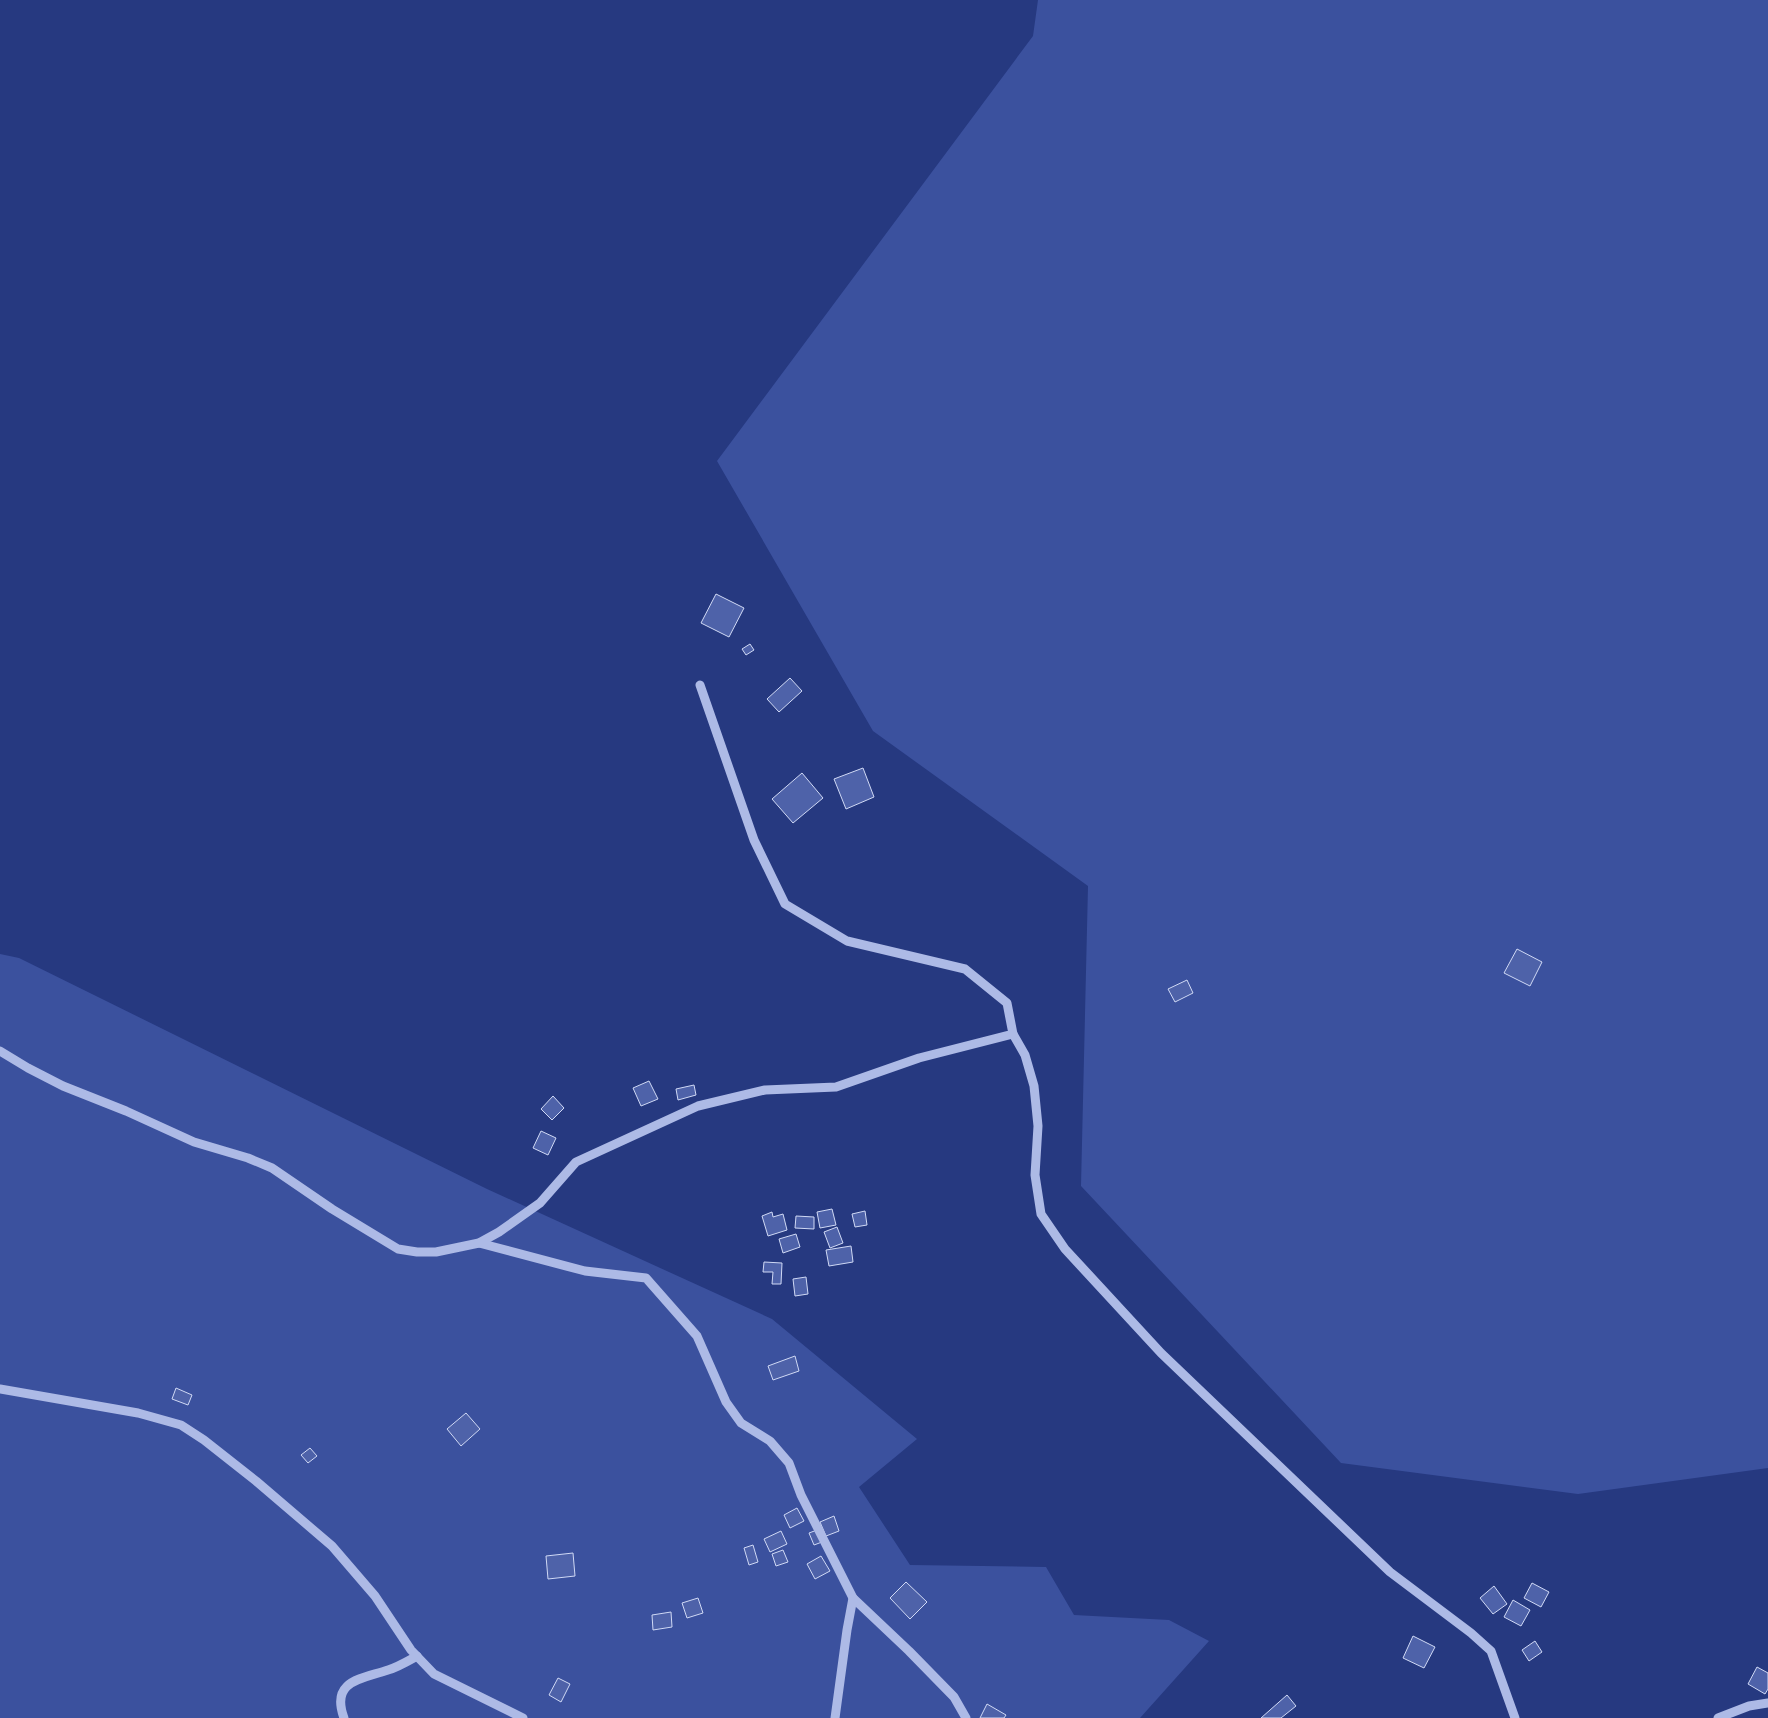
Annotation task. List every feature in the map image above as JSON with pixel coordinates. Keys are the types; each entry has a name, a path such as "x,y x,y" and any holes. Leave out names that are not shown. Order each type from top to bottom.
{"street":[{"path":"700,684 754,840 785,904 848,941 965,969 1007,1003 1014,1034 1025,1055 1034,1086 1038,1126 1035,1175 1041,1214 1065,1249 1161,1352 1390,1572 1472,1633 1491,1652 1515,1718"},
{"path":"0,1051 63,1086 126,1111 194,1142 248,1158 272,1168 332,1209 398,1249 416,1252 436,1252 479,1243 499,1232 540,1203 576,1162 698,1106 766,1090 836,1087 919,1058 1014,1034"},
{"path":"479,1243 585,1271 646,1278 697,1336 726,1402 741,1423 770,1441 790,1463 801,1495 853,1598 954,1697 966,1718"},
{"path":"0,1390 129,1411 181,1425 204,1440 256,1481 332,1546 374,1596 411,1650 434,1674 523,1718"},
{"path":"835,1718 853,1598"},
{"path":"344,1718 340,1707 341,1695 346,1686 359,1678 389,1670 417,1656"},
{"path":"1718,1718 1749,1706 1768,1703"}],"shaded area":[{"path":"1038,0 1768,0 1768,1468 1578,1494 1341,1463 1081,1186 1088,886 873,731 717,461 1033,36"},
{"path":"0,954 19,958 487,1189 772,1319 917,1439 859,1487 910,1565 1046,1567 1074,1615 1169,1620 1209,1641 1140,1718 0,1718"}],"building":[{"path":"716,594 744,608 729,637 701,623"},
{"path":"750,644 754,650 746,655 742,649"},
{"path":"790,678 802,691 779,712 767,699"},
{"path":"863,768 874,797 846,809 834,779"},
{"path":"802,773 823,798 793,823 772,799"},
{"path":"1517,949 1542,962 1530,986 1504,973"},
{"path":"1187,980 1193,993 1175,1002 1168,989"},
{"path":"649,1081 658,1099 641,1106 633,1088"},
{"path":"694,1085 696,1095 678,1100 676,1089"},
{"path":"553,1096 564,1108 552,1120 541,1109"},
{"path":"541,1131 556,1138 548,1155 533,1148"},
{"path":"832,1209 836,1225 820,1228 817,1212"},
{"path":"865,1211 867,1225 855,1227 852,1214"},
{"path":"772,1212 773,1217 783,1214 787,1230 768,1236 762,1216"},
{"path":"796,1216 814,1217 814,1229 795,1228"},
{"path":"837,1227 843,1243 830,1248 824,1232"},
{"path":"796,1234 800,1247 783,1253 779,1239"},
{"path":"851,1246 853,1262 829,1266 826,1250"},
{"path":"764,1262 782,1263 781,1284 772,1284 773,1272 763,1272"},
{"path":"806,1277 808,1294 795,1296 793,1279"},
{"path":"795,1356 799,1371 773,1380 768,1366"},
{"path":"176,1388 192,1395 188,1405 172,1399"},
{"path":"466,1413 480,1429 461,1446 447,1429"},
{"path":"310,1448 317,1456 308,1463 301,1455"},
{"path":"797,1508 804,1521 790,1528 784,1515"},
{"path":"834,1516 839,1531 826,1536 820,1522"},
{"path":"817,1530 822,1542 814,1545 809,1533"},
{"path":"781,1531 787,1544 770,1552 764,1539"},
{"path":"753,1545 758,1562 749,1565 744,1548"},
{"path":"783,1550 788,1562 776,1566 772,1554"},
{"path":"573,1553 575,1576 548,1579 546,1556"},
{"path":"821,1556 830,1571 815,1579 807,1564"},
{"path":"906,1582 927,1602 910,1619 890,1598"},
{"path":"1532,1583 1549,1592 1541,1607 1524,1598"},
{"path":"1494,1586 1507,1604 1493,1614 1480,1598"},
{"path":"698,1598 703,1613 687,1618 682,1603"},
{"path":"1513,1600 1530,1610 1521,1626 1504,1617"},
{"path":"671,1612 672,1627 653,1630 652,1615"},
{"path":"1413,1636 1435,1647 1424,1668 1403,1658"},
{"path":"1535,1641 1542,1652 1529,1661 1522,1650"},
{"path":"1757,1667 1768,1673 1768,1689 1765,1694 1748,1684"},
{"path":"558,1678 570,1684 561,1702 549,1695"},
{"path":"1287,1695 1296,1706 1281,1718 1261,1718"},
{"path":"987,1704 1006,1715 1004,1718 980,1718"}]}
